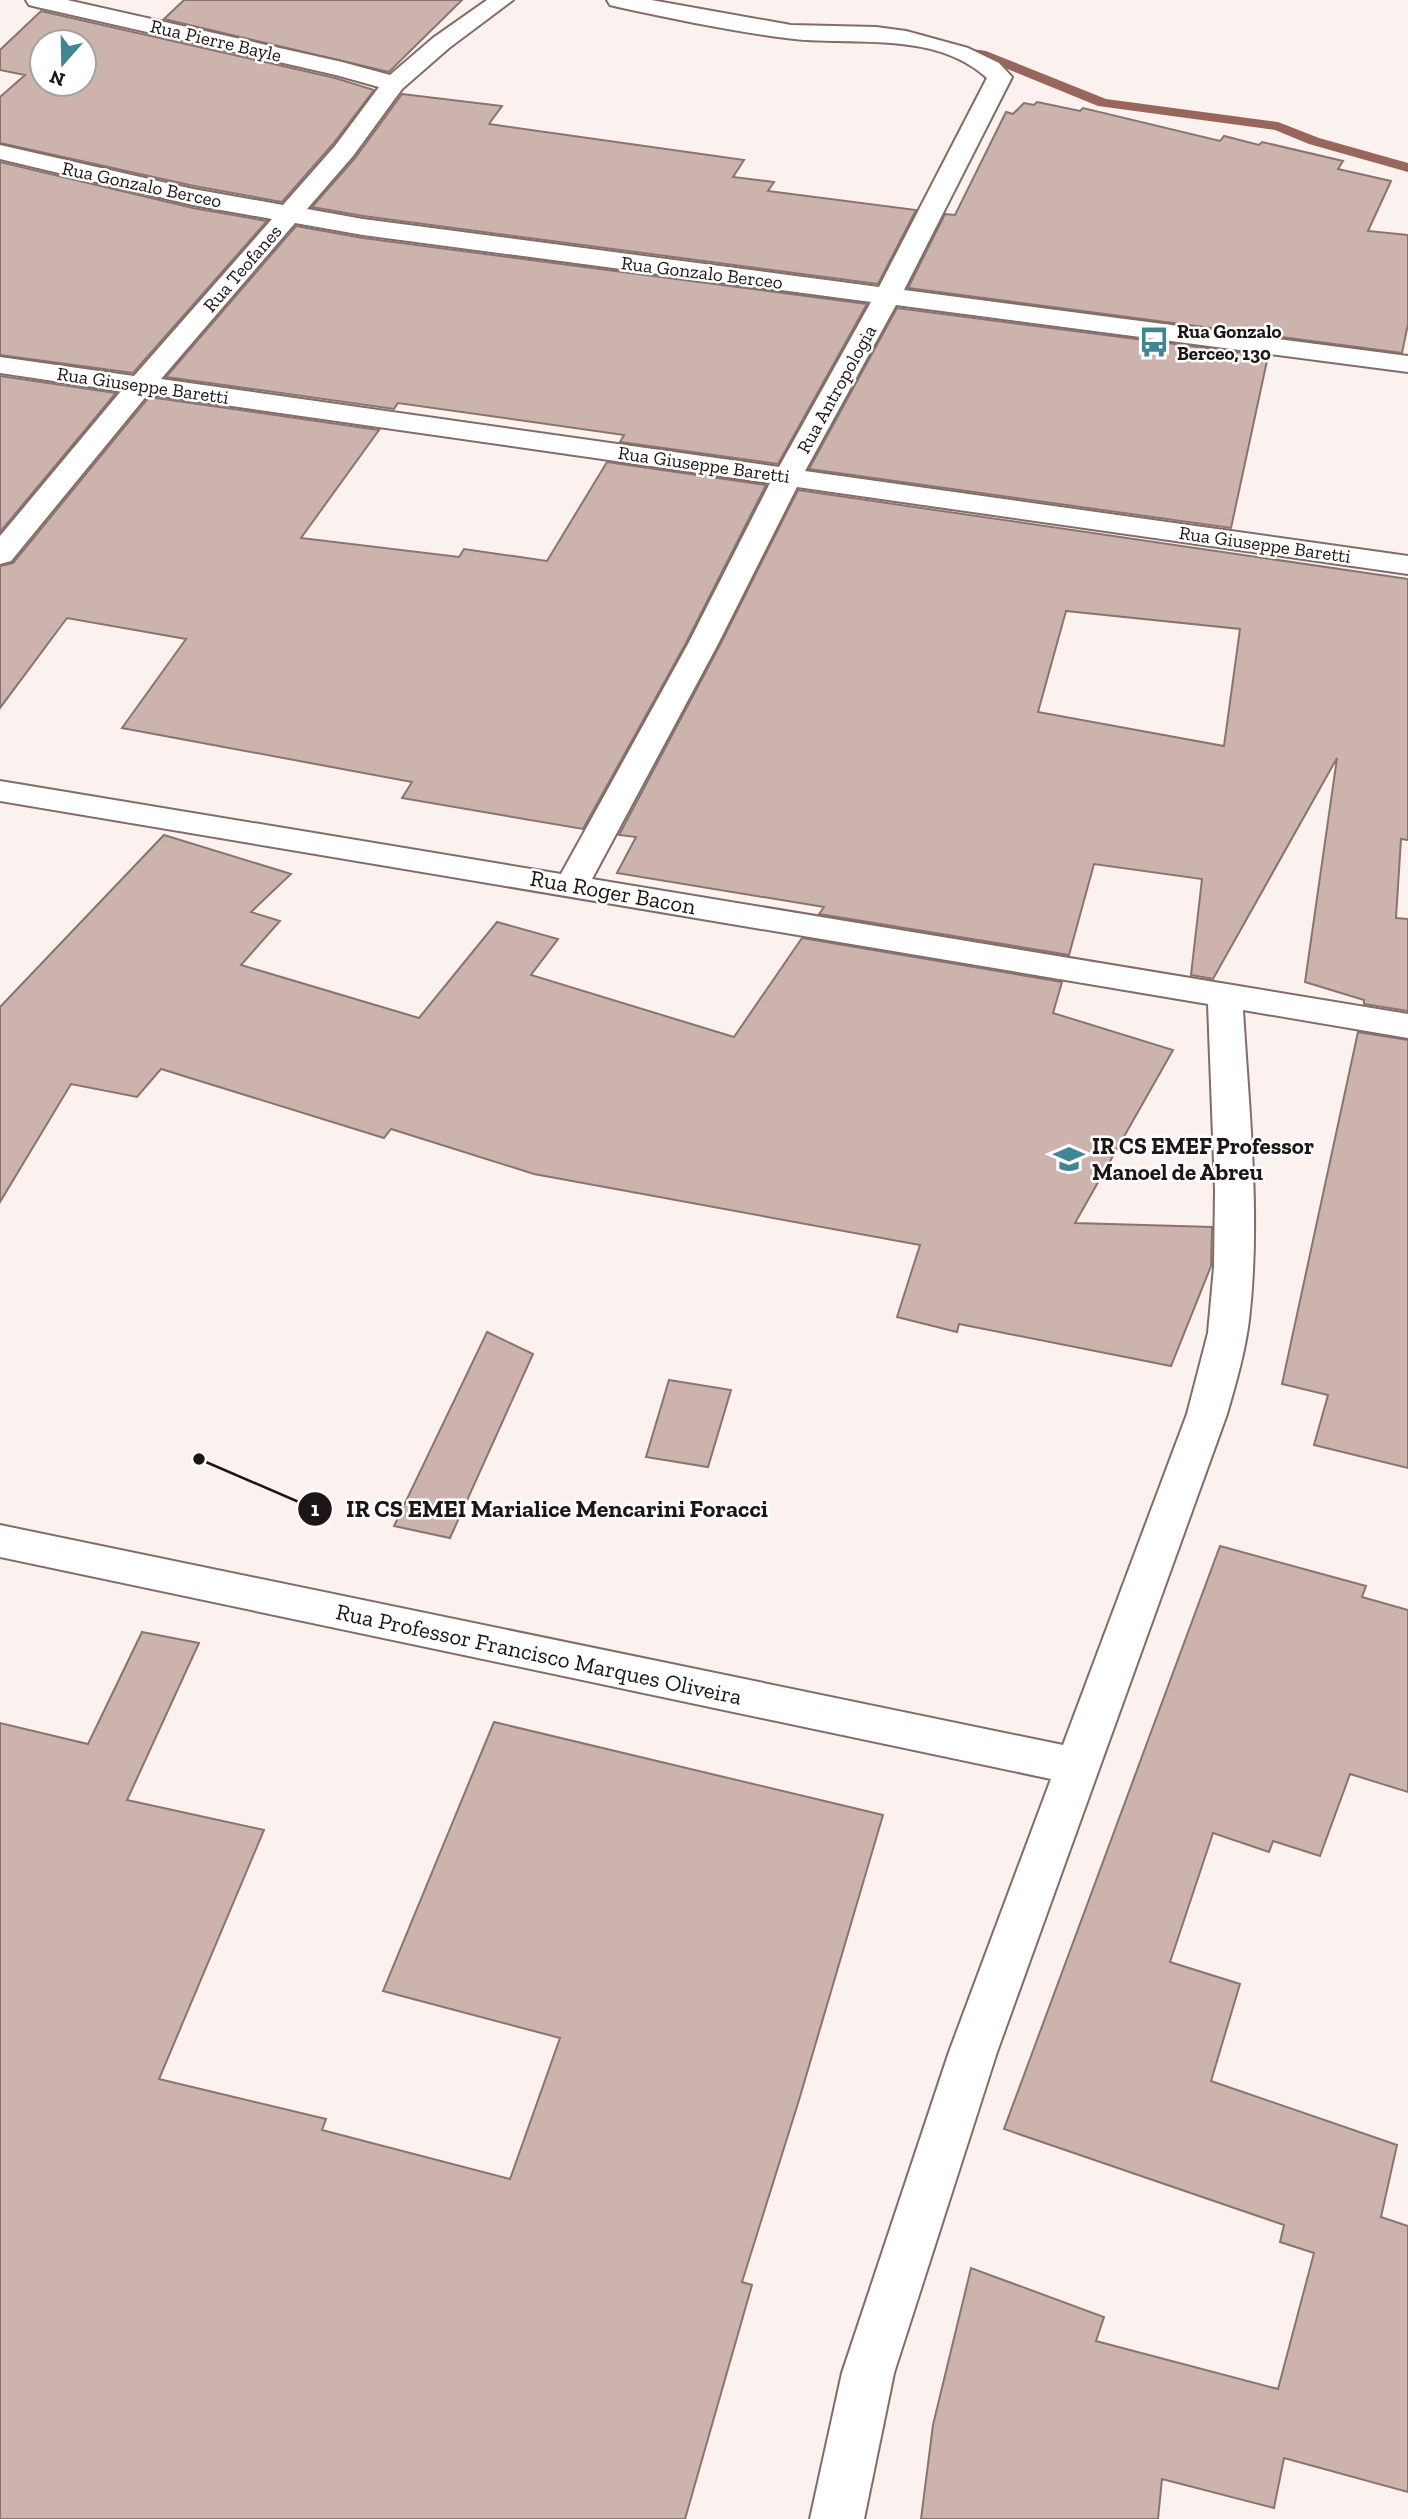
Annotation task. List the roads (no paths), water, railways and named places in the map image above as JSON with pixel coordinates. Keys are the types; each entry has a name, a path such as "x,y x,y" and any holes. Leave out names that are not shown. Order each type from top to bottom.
{"street":[{"name":"Rua Pierre Bayle","path":"37,0 342,69 394,84"},
{"name":"Rua Teofanes","path":"0,555 103,429 144,385 287,214 351,143 394,84 441,43 502,0"},
{"name":"Rua Antropologia","path":"572,885 703,644 788,476 887,295 1000,77 993,69 956,52 903,38 879,34 790,32 618,0"},
{"name":"Rua Gonzalo Berceo","path":"0,152 193,197 481,244 1408,363"},
{"name":"Rua Giuseppe Baretti","path":"0,365 1408,565"},
{"name":"Rua Roger Bacon","path":"0,791 1408,1026"},
{"path":"837,2519 869,2373 973,2052 1207,1414 1223,1358 1231,1306 1233,1168 1225,997"},
{"name":"Rua Professor Francisco Marques Oliveira","path":"0,1541 1079,1767"}],"waterway":[{"path":"953,50 981,54 1103,103 1278,126 1314,141 1408,168"}],"place":[{"name":"Rua Gonzalo Berceo, 130","path":"1154,342"},
{"name":"IR CS EMEF Professor Manoel de Abreu","path":"1069,1159"},
{"name":"IR CS EMEI Marialice Mencarini Foracci","path":"199,1459"}]}
